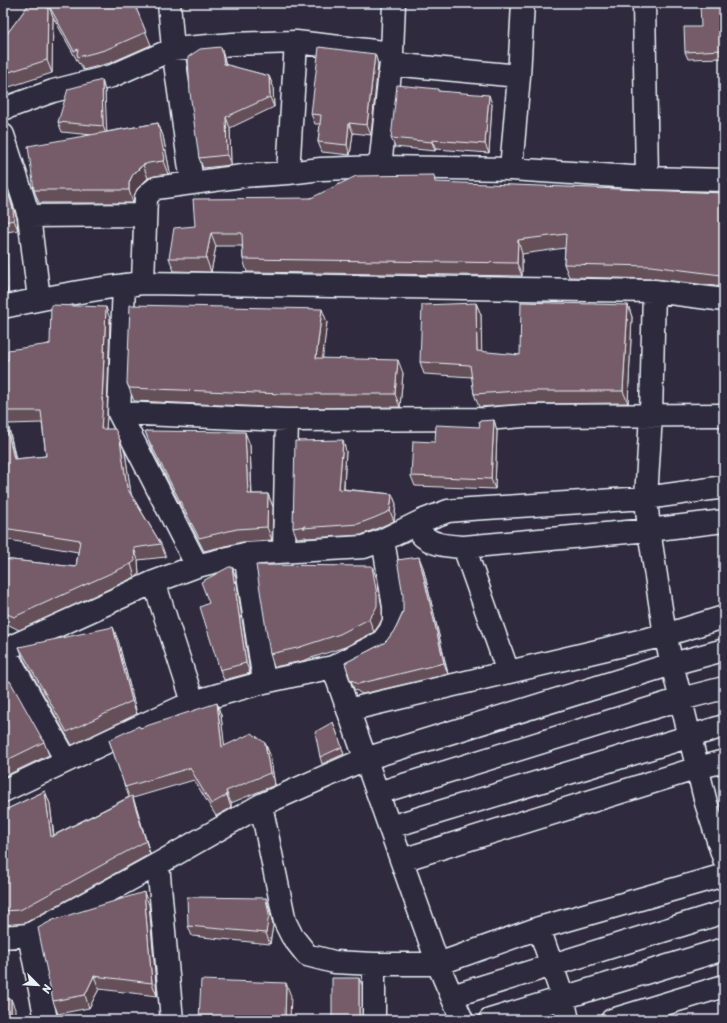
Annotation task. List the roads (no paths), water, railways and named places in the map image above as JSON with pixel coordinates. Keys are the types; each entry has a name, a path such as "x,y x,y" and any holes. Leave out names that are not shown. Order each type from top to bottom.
{"street":[{"path":"169,3 173,50 192,183"},
{"path":"380,167 391,58 394,3"},
{"path":"511,169 524,3"},
{"path":"644,3 648,178"},
{"path":"288,173 296,42"},
{"path":"3,109 53,91 112,76 173,50 234,44 296,42 391,58 519,76"},
{"path":"3,135 29,216 39,299"},
{"path":"197,566 119,413 133,284 145,215 146,197 156,188 243,176 320,169 380,167 511,169 648,178 724,180"},
{"path":"29,216 145,215"},
{"path":"3,308 39,299 133,284 654,291 724,300"},
{"path":"654,291 651,416 646,498 649,530 665,635 698,768 715,801 722,846"},
{"path":"119,413 287,420 486,419 523,416 724,415"},
{"path":"284,551 287,420"},
{"path":"66,760 3,649 154,582 197,566 245,554 364,547 448,511 646,498 724,487"},
{"path":"414,525 424,537 435,543 444,546 464,547 649,530 724,521"},
{"path":"3,792 66,760 193,702 264,682 333,667 382,642 390,631 394,621 394,607 383,540"},
{"path":"464,547 508,672"},
{"path":"245,554 264,682"},
{"path":"154,582 193,702"},
{"path":"348,710 665,635 724,617"},
{"path":"3,937 29,934 158,864 261,804 366,759 672,664 724,650"},
{"path":"333,667 438,964 462,1020"},
{"path":"378,793 681,699 724,688"},
{"path":"390,827 690,735 724,726"},
{"path":"402,860 724,761"},
{"path":"261,804 285,922 292,936 307,955 334,962 374,964 438,964 540,928 724,875"},
{"path":"158,864 172,1020"},
{"path":"452,996 724,912"},
{"path":"540,928 563,998 568,1020"},
{"path":"29,934 46,1020"},
{"path":"490,1020 724,949"},
{"path":"374,964 374,1020"},
{"path":"612,1020 724,986"}]}
